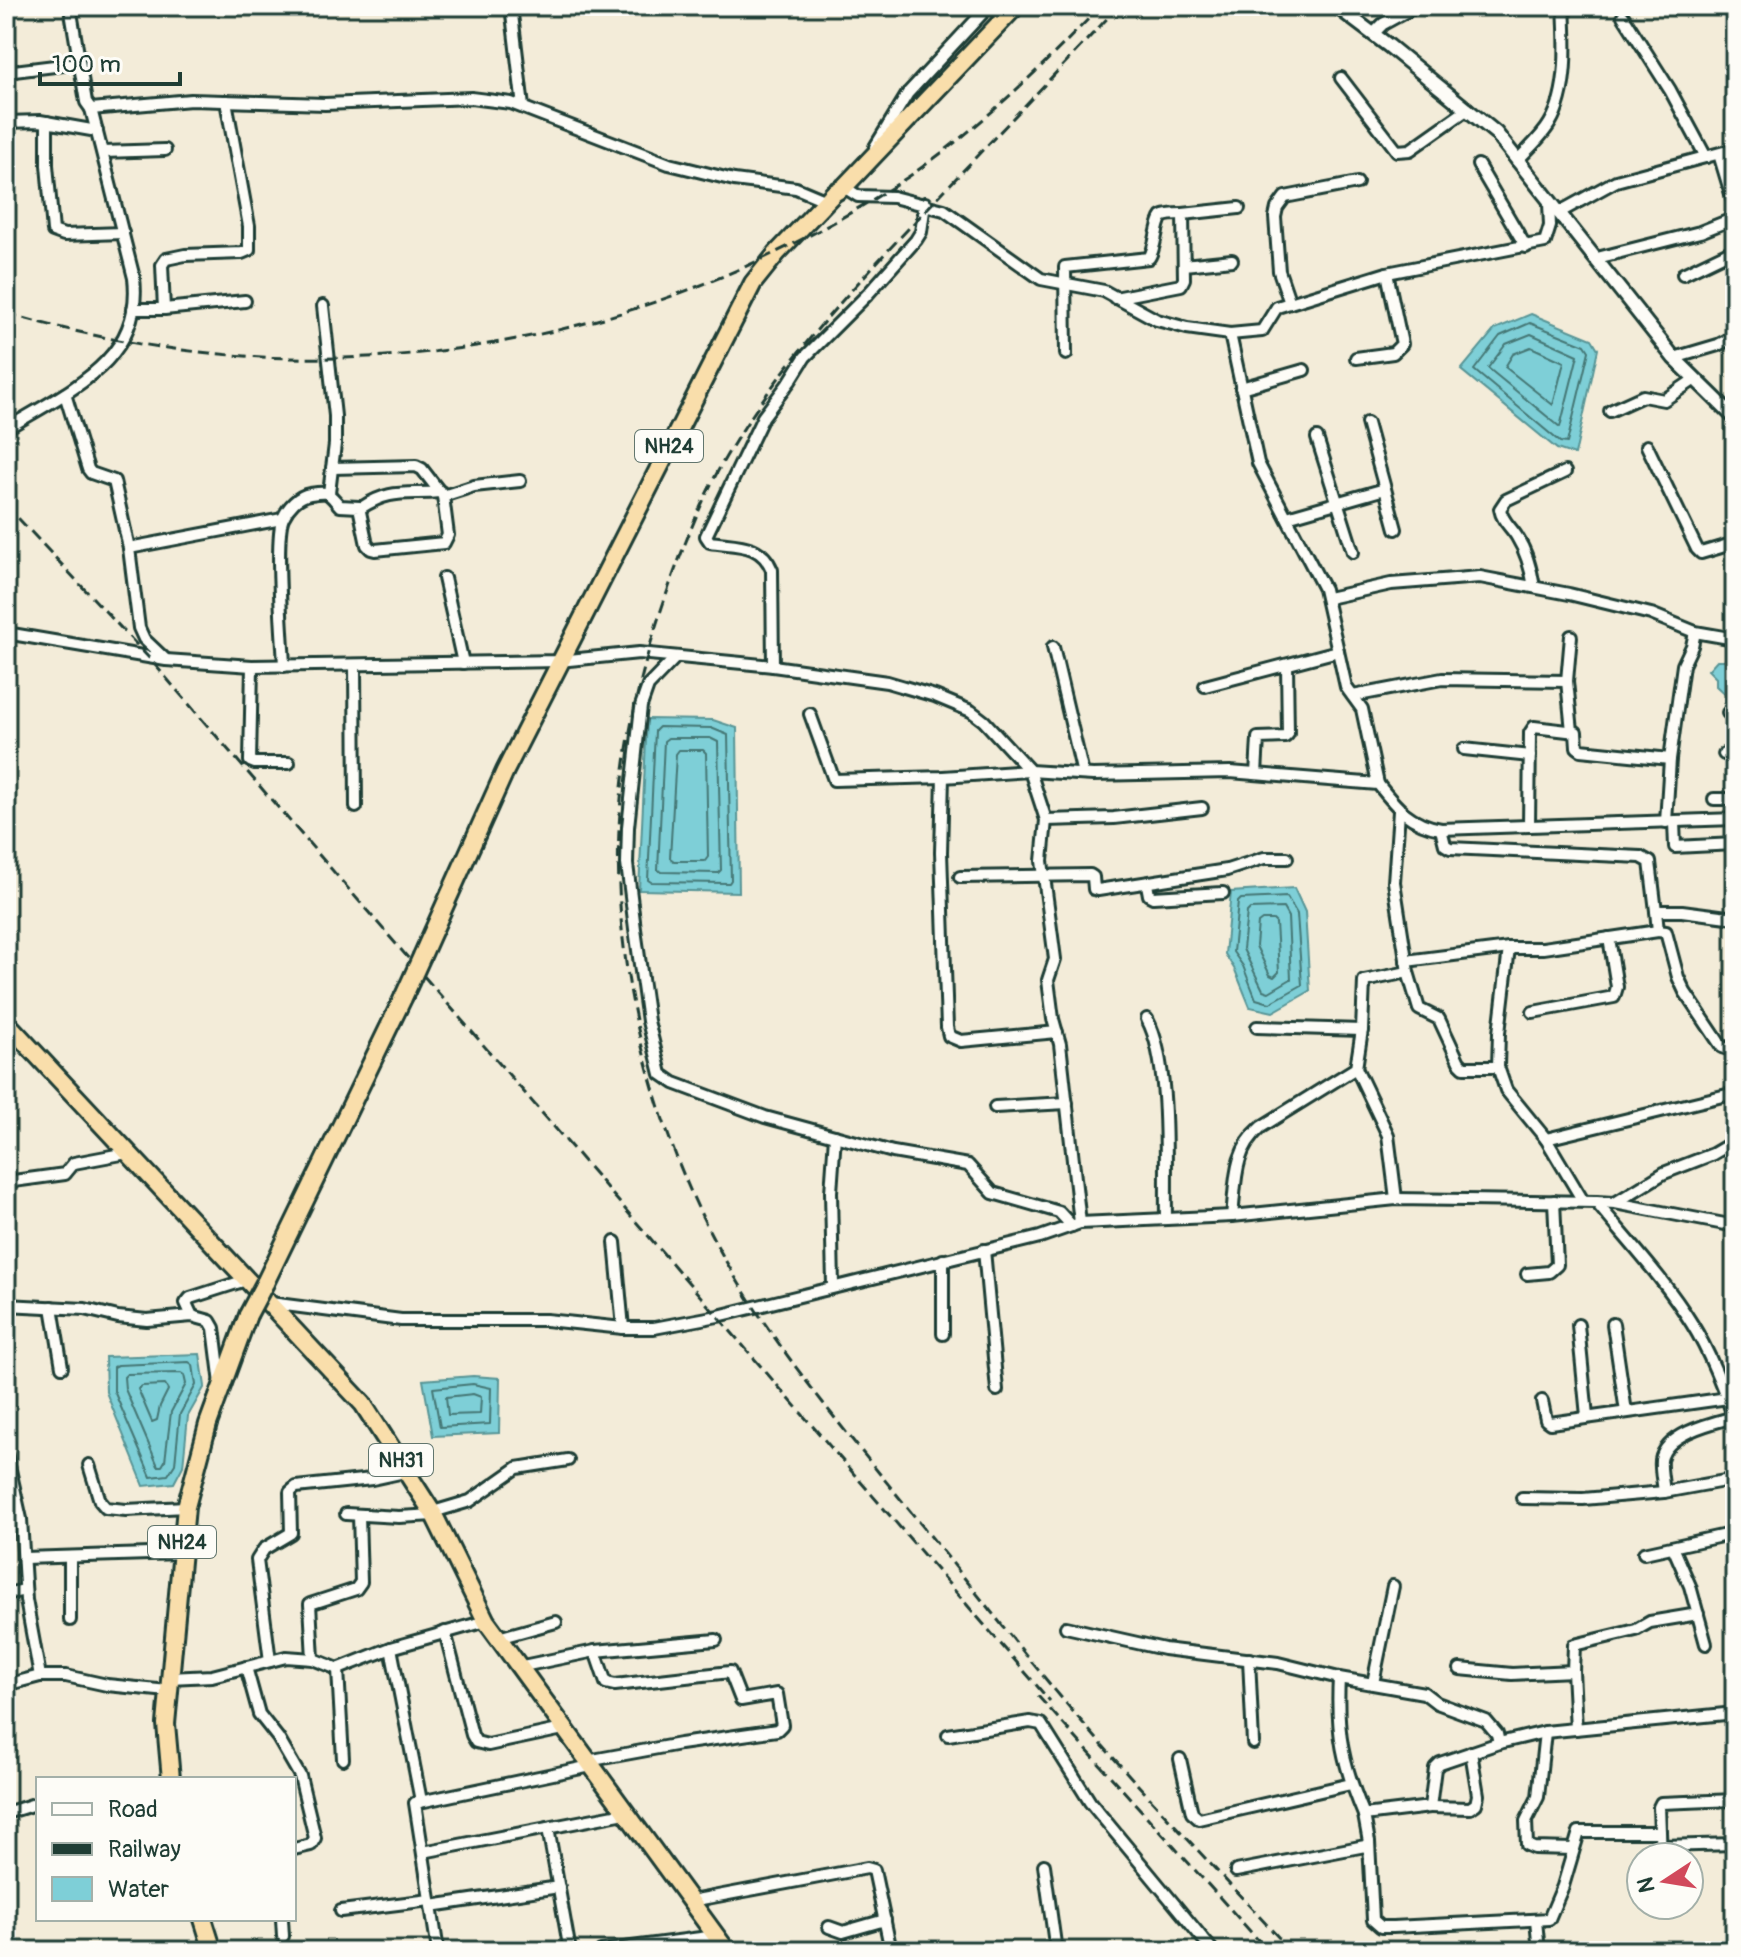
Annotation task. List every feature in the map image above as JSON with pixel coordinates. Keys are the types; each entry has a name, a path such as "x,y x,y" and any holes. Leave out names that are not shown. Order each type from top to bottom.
{"highway":[{"name":"NH24","path":"171,1777 166,1724 168,1684 186,1507 196,1462 221,1386 248,1315 403,998 505,771 753,283 777,253 1016,6"},
{"name":"NH31","path":"6,1022 363,1404 434,1513 486,1621 727,1951"},
{"path":"204,1921 213,1951"}],"street":[{"path":"6,429 78,386 111,358 128,331 136,296 103,152 91,109 86,102 70,6"},
{"path":"511,6 523,107"},
{"path":"862,168 908,93 989,6"},
{"path":"1336,6 1496,133 1674,358 1735,418"},
{"path":"1373,34 1383,24 1416,6"},
{"path":"1517,161 1549,126 1557,109 1563,74 1564,6"},
{"path":"1623,16 1670,90 1706,157"},
{"path":"6,72 79,63"},
{"path":"1341,78 1395,150 1402,152 1410,150 1468,109"},
{"path":"91,109 152,102 325,104 471,98 511,103 669,164 734,180 796,188 827,201"},
{"path":"164,309 162,265 166,259 249,250 249,226 226,101"},
{"path":"6,122 47,122 97,131"},
{"path":"47,122 53,231 64,235 123,233"},
{"path":"1554,208 1643,171 1735,149"},
{"path":"103,152 165,150"},
{"path":"1719,154 1735,207"},
{"path":"1478,165 1526,247"},
{"path":"1290,303 1279,271 1277,208 1285,197 1357,183"},
{"path":"844,187 858,196 893,197 944,210 1041,279 1104,291 1157,320 1230,334 1262,331 1277,307 1387,273 1545,242 1554,208"},
{"path":"773,666 772,570 767,557 751,547 710,542 706,536 763,417 811,349 867,295 916,240 921,232 925,203"},
{"path":"1066,354 1064,269 1067,266 1149,258 1165,215 1239,208"},
{"path":"1115,298 1181,285 1184,279 1183,214"},
{"path":"1597,258 1700,232 1735,218"},
{"path":"1683,274 1735,249"},
{"path":"1184,265 1232,260"},
{"path":"1356,358 1393,353 1402,344 1387,273"},
{"path":"133,309 245,301"},
{"path":"323,306 335,416 329,493 340,506 361,508 377,497 392,493 442,494 474,486 520,481"},
{"path":"1230,334 1258,463 1328,598 1346,687 1362,709 1378,784 1399,811 1426,827 1441,829 1735,819"},
{"path":"1674,358 1718,345 1735,336"},
{"path":"1241,388 1304,370"},
{"path":"1610,411 1643,396 1664,400 1695,379"},
{"path":"65,394 88,469 114,481 129,548 139,628 144,639 166,660"},
{"path":"1367,423 1396,529"},
{"path":"1317,438 1353,552"},
{"path":"1647,446 1697,549 1703,553 1735,543"},
{"path":"332,468 416,466 422,469 442,494 447,540 440,544 371,549 367,545 361,508"},
{"path":"1534,587 1531,565 1525,551 1501,516 1500,509 1506,500 1565,472"},
{"path":"1287,517 1385,489"},
{"path":"284,666 282,519 295,501 305,494 329,493"},
{"path":"129,548 282,519"},
{"path":"1328,598 1391,584 1480,577 1651,614 1695,632 1735,639"},
{"path":"444,578 463,663"},
{"path":"1695,632 1683,665 1670,759 1670,822 1675,847 1735,844"},
{"path":"6,633 166,660 252,666 559,661 639,653 773,666 887,682 935,696 971,711 1030,771 1046,820 1042,861 1055,959 1048,980 1067,1103 1076,1224"},
{"path":"1571,636 1567,681 1572,731"},
{"path":"1053,647 1083,774"},
{"path":"1205,686 1338,651"},
{"path":"676,657 648,686 641,706 627,864 648,1021 658,1068 665,1080 765,1117 893,1152 968,1165 993,1193 1059,1212 1076,1224"},
{"path":"1256,774 1258,738 1285,737 1288,734 1287,665"},
{"path":"252,666 251,762 289,763"},
{"path":"355,666 356,807"},
{"path":"1353,696 1442,679 1567,681"},
{"path":"810,714 834,780 1030,771 1083,774 1230,772 1378,784"},
{"path":"1529,826 1530,733 1534,727 1572,731 1577,735 1577,747 1581,750 1670,759"},
{"path":"1464,749 1530,756"},
{"path":"943,777 941,852 949,1036 961,1041 1057,1032"},
{"path":"1714,799 1735,799"},
{"path":"1046,820 1114,818 1202,808"},
{"path":"1399,811 1394,882 1407,966 1419,1009 1439,1019 1464,1067 1498,1067"},
{"path":"1441,829 1445,845 1450,848 1641,857 1650,862 1658,931"},
{"path":"960,877 1092,875 1094,889 1098,890 1227,870 1264,858 1287,858"},
{"path":"1147,884 1149,895 1153,897 1223,893"},
{"path":"1656,911 1735,918"},
{"path":"1396,1199 1388,1135 1356,1068 1362,1030 1364,981 1407,966 1509,948 1543,948 1666,932 1678,977 1693,1003 1722,1047 1735,1051"},
{"path":"1533,1012 1614,997 1617,987 1609,938"},
{"path":"1509,948 1498,1067 1506,1090 1546,1139 1583,1201"},
{"path":"1147,1019 1153,1029 1162,1077 1166,1219"},
{"path":"1257,1027 1362,1030"},
{"path":"1232,1216 1239,1157 1247,1139 1261,1127 1356,1068"},
{"path":"1546,1139 1735,1093"},
{"path":"995,1107 1067,1103"},
{"path":"833,1286 831,1192 835,1136"},
{"path":"1615,1203 1664,1173 1713,1154 1735,1141"},
{"path":"6,1182 65,1174 74,1163 127,1153"},
{"path":"268,1302 401,1320 546,1320 623,1328 666,1326 1040,1237 1076,1224 1232,1216 1396,1199 1615,1203 1735,1226"},
{"path":"1527,1274 1549,1272 1557,1265 1554,1201"},
{"path":"1596,1202 1693,1326 1732,1398 1734,1419 1687,1430 1667,1449 1661,1460 1664,1492"},
{"path":"615,1242 623,1328"},
{"path":"984,1250 997,1390"},
{"path":"943,1260 943,1334"},
{"path":"192,1316 186,1303 190,1298 246,1280"},
{"path":"6,1305 52,1307 147,1320 192,1316 210,1321 214,1328 221,1386"},
{"path":"52,1307 62,1367"},
{"path":"1613,1324 1626,1412"},
{"path":"1578,1325 1587,1416"},
{"path":"1542,1401 1547,1423 1732,1398"},
{"path":"6,1452 21,1519 25,1590 40,1676"},
{"path":"346,1514 399,1517 434,1513 470,1501 517,1468 568,1460"},
{"path":"89,1465 100,1501 106,1508 186,1507"},
{"path":"270,1661 257,1560 264,1549 291,1533 290,1492 296,1487 372,1479 409,1471"},
{"path":"1522,1498 1583,1499 1664,1492 1735,1479"},
{"path":"313,1659 310,1604 356,1589 361,1582 359,1515"},
{"path":"1644,1553 1735,1533"},
{"path":"1673,1547 1690,1586 1706,1644"},
{"path":"24,1558 181,1553"},
{"path":"70,1557 70,1620"},
{"path":"1373,1683 1393,1586"},
{"path":"6,1594 25,1590"},
{"path":"1576,1729 1573,1648 1576,1644 1636,1630 1650,1622 1698,1614"},
{"path":"6,1685 40,1676 66,1676 107,1685 168,1684 286,1657 313,1659 338,1669 391,1648 486,1621"},
{"path":"498,1638 556,1622"},
{"path":"1066,1627 1164,1649 1278,1663 1339,1678 1424,1693 1437,1703 1486,1721 1497,1734 1499,1743"},
{"path":"445,1632 476,1742 488,1745 563,1729"},
{"path":"518,1667 595,1651 716,1640"},
{"path":"391,1648 421,1801"},
{"path":"438,1951 415,1803 680,1744 777,1730 782,1725 777,1694 741,1700 730,1672 615,1685 603,1679 595,1651"},
{"path":"1249,1659 1253,1743"},
{"path":"246,1667 259,1714 285,1750 305,1787 314,1842 296,1848"},
{"path":"338,1669 343,1759"},
{"path":"1460,1669 1512,1674 1573,1671"},
{"path":"1339,1678 1337,1709 1340,1742 1351,1784 1364,1815 1369,1842 1373,1920 1376,1925 1393,1927 1549,1919 1579,1832 1660,1832"},
{"path":"1430,1807 1435,1768 1440,1763 1499,1743 1545,1732 1735,1713"},
{"path":"948,1735 1030,1722 1041,1724 1090,1802 1213,1951"},
{"path":"1545,1732 1538,1797 1526,1821 1527,1845 1573,1849"},
{"path":"1364,1815 1430,1807 1470,1808 1476,1804 1478,1795 1471,1752"},
{"path":"1180,1759 1192,1813 1199,1819 1351,1784"},
{"path":"1660,1841 1661,1803 1735,1800"},
{"path":"6,1813 36,1804"},
{"path":"423,1852 625,1813"},
{"path":"548,1828 570,1951"},
{"path":"1236,1871 1365,1846 1369,1842"},
{"path":"1705,1847 1735,1844"},
{"path":"1044,1865 1056,1951"},
{"path":"691,1901 867,1868 874,1870 891,1951"},
{"path":"341,1911 559,1887"},
{"path":"829,1927 843,1932 885,1920"},
{"path":"282,1921 283,1936"},
{"path":"1536,1921 1539,1951"},
{"path":"601,1951 716,1936"}],"water":[{"path":"1531,314 1592,339 1598,349 1575,455 1557,449 1461,370 1495,329"},
{"path":"1717,660 1735,660 1735,698 1729,698 1716,686 1716,678 1708,670"},
{"path":"647,719 713,720 737,728 739,892 639,890"},
{"path":"1294,888 1305,912 1310,991 1273,1012 1250,1007 1225,954 1231,892"},
{"path":"200,1354 205,1386 188,1416 183,1466 174,1483 144,1486 106,1392 105,1357"},
{"path":"473,1376 500,1378 499,1433 433,1436 423,1380"}],"railway":[{"path":"6,313 122,341 238,356 354,358 469,347 581,324 692,289 799,241 902,181 956,142 1006,99 1101,6"},
{"path":"1119,6 848,294 776,382 723,461 676,566 637,696 626,754 620,812 618,864 621,918 627,973 638,1028 668,1134 710,1232 754,1307 832,1414 1050,1685 1291,1951"},
{"path":"6,505 149,658 1050,1701"},
{"path":"1038,1696 1268,1951"}]}
